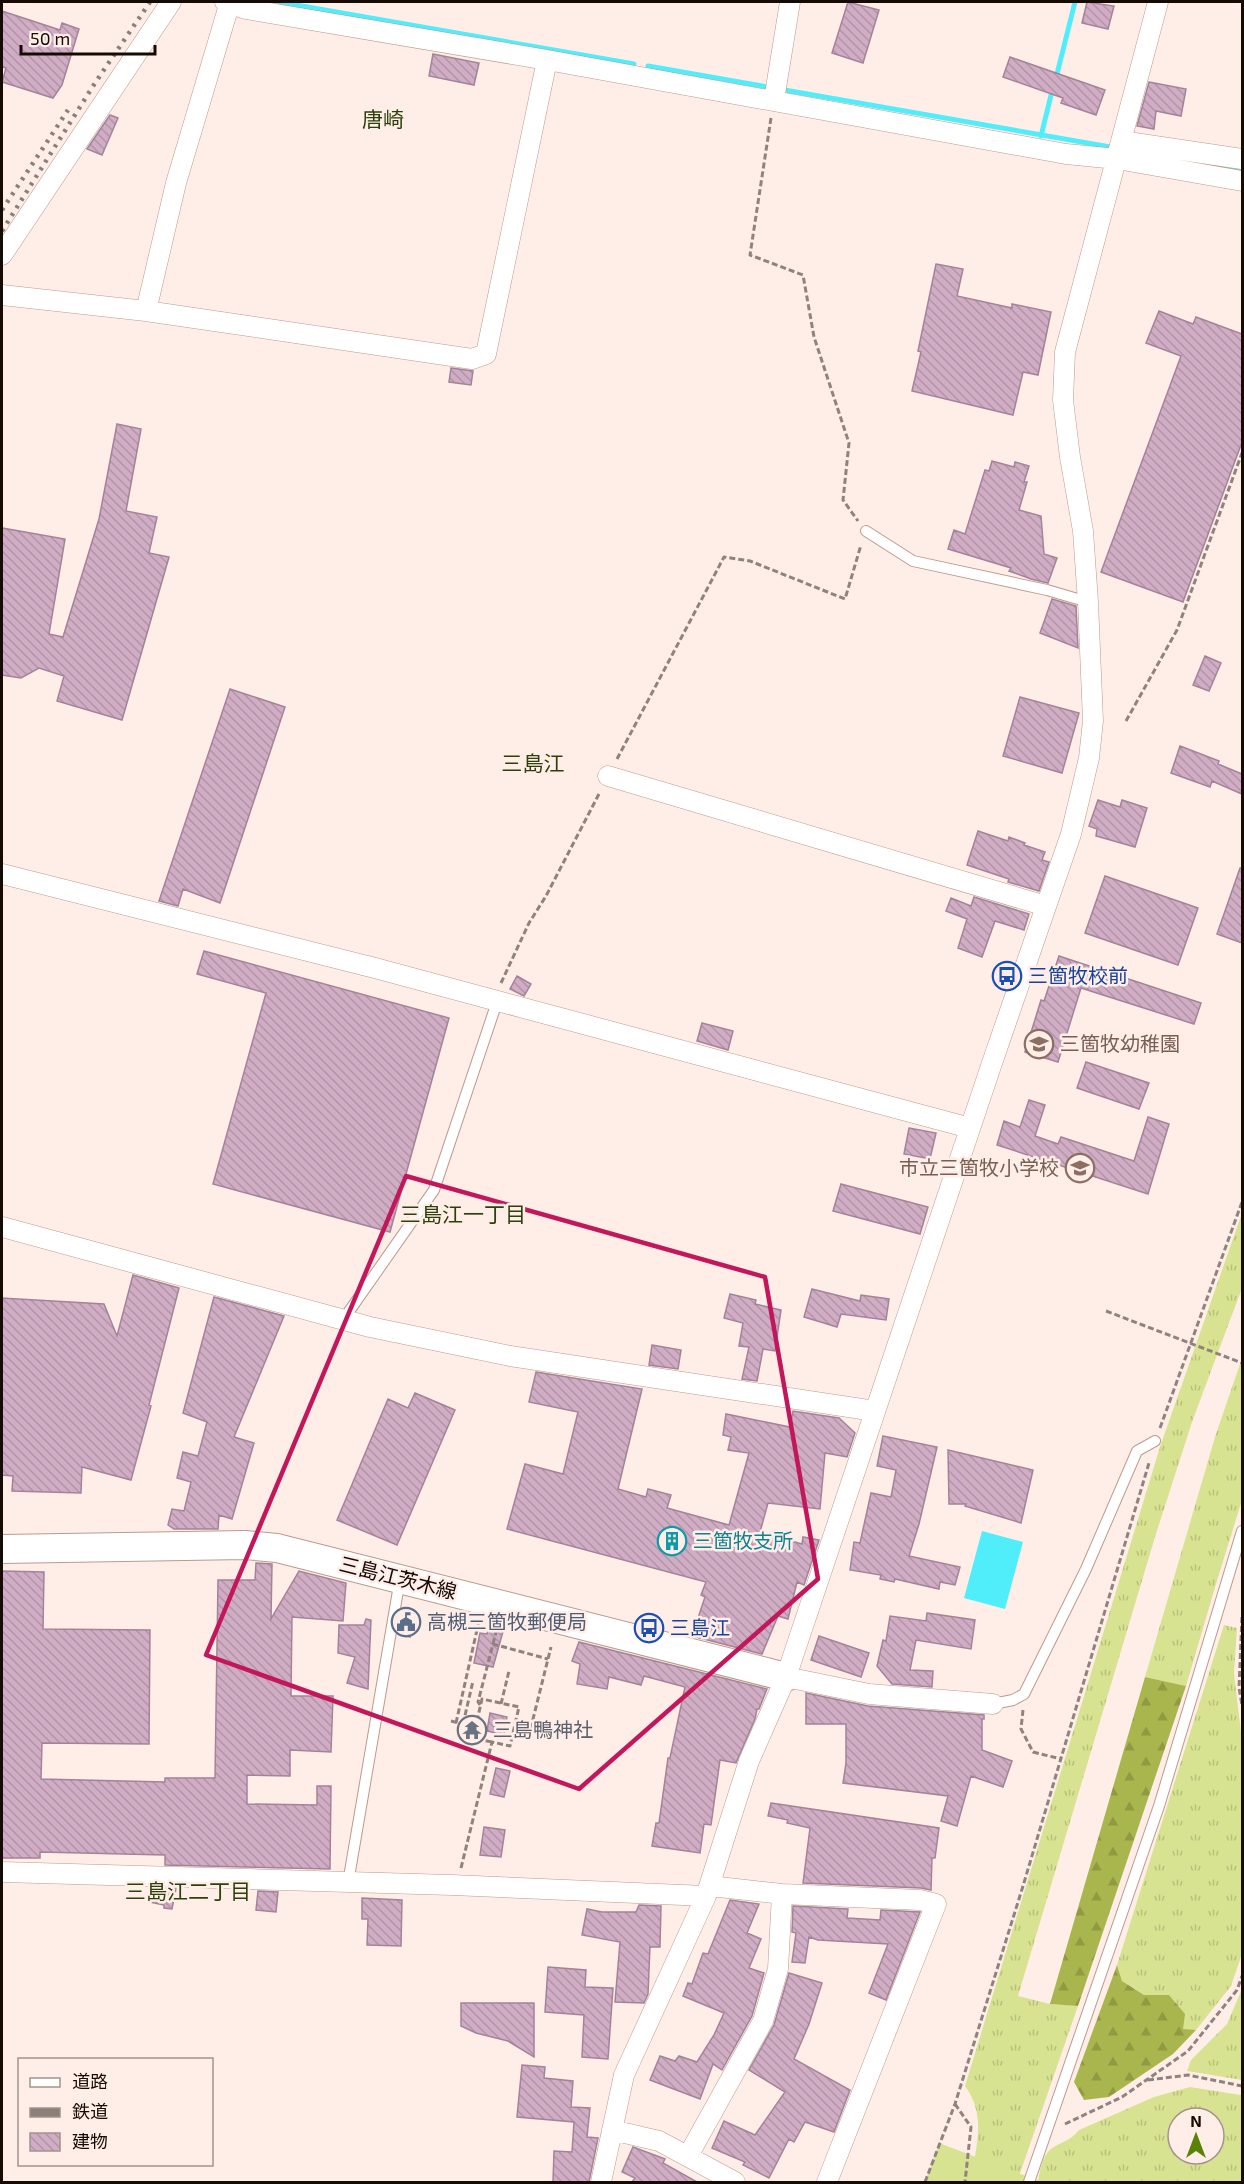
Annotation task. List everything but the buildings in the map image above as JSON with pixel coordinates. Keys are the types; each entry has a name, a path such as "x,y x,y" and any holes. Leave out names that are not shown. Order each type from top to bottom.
{"main road":[{"name":"三島江茨木線","path":"2,1549 245,1545 277,1548 786,1677"}],"street":[{"path":"2,255 171,2"},
{"path":"146,311 176,183 228,2 246,9 774,100 1066,154 1119,149 1242,159"},
{"path":"774,100 790,2"},
{"path":"601,2182 624,2075 708,1891 749,1761 786,1677 1071,834 1089,758 1093,722 1083,531 1063,400 1065,352 1158,2"},
{"path":"2,295 146,311 472,359 486,354 547,60"},
{"path":"1119,149 1242,181"},
{"path":"608,777 1046,906"},
{"path":"2,874 375,968 970,1128"},
{"path":"2,1227 343,1320 510,1356 875,1411"},
{"path":"786,1677 869,1694 993,1704"},
{"path":"2,1872 708,1891 920,1900 936,1904 827,2182"},
{"path":"688,2156 763,2021 778,1970 782,1894"},
{"path":"612,2130 660,2141 735,2182"}],"lane":[{"path":"866,531 913,561 1047,590 1088,602"},
{"path":"343,1320 434,1190 497,1002"},
{"path":"993,1704 1013,1700 1024,1694 1086,1569 1137,1451 1155,1441"},
{"path":"1029,2182 1159,1806 1242,1531"},
{"path":"348,1883 400,1579"}],"path":[{"path":"497,1002 502,980 529,923 546,896 683,631 724,557 750,561 845,599 866,531 843,500 849,442 814,337 803,275 750,255 774,100"},
{"path":"1126,721 1177,630 1242,453"},
{"path":"925,2182 955,2104 1061,1759 1155,1441 1242,1202"},
{"path":"1106,1311 1242,1363"},
{"path":"456,1723 479,1623 477,1598"},
{"path":"1242,1617 1239,1688 1242,1705"},
{"path":"480,1705 478,1702 496,1632"},
{"path":"493,1644 548,1659"},
{"path":"514,1727 530,1731 551,1647"},
{"path":"501,1704 509,1671"},
{"path":"463,1724 473,1681"},
{"path":"1024,1694 1021,1729 1033,1752 1061,1759"},
{"path":"482,1699 501,1704 519,1707 510,1746 473,1738 482,1699"},
{"path":"451,1722 475,1727"},
{"path":"452,1885 460,1872 492,1742"},
{"path":"1047,2132 1122,2097 1188,2051 1237,1990 1242,1976"},
{"path":"1146,2080 1188,2075 1242,2086"},
{"path":"955,2104 971,2127 965,2182"}],"highlighted area":[{"path":"406,1176 765,1277 818,1579 579,1789 206,1655"}],"green space":[{"path":"1242,1213 1242,1288 1192,1422 1155,1537 1018,1996 1050,2004 1078,2006 1017,2182 970,2182 977,2145 978,2121 972,2097 965,2086 1160,1447"},
{"path":"1242,1358 1242,1500 1186,1686 1145,1677 1215,1437"},
{"path":"1224,1625 1237,1628 1234,1673 1242,1741 1242,1954 1231,1986 1196,2030 1182,2030 1169,1995 1144,1995 1122,1981 1117,1965"},
{"path":"1145,1677 1186,1686 1078,2006 1050,2004"},
{"path":"1117,1965 1122,1981 1144,1995 1169,1995 1185,2014 1183,2029 1196,2030 1173,2054 1109,2097 1084,2100 1074,2082"},
{"path":"1242,1989 1242,2080 1187,2071 1191,2060 1227,2024"},
{"path":"1190,2087 1241,2095 1242,2182 1038,2181 1043,2160 1048,2152 1079,2130 1154,2097"},
{"path":"939,2143 1042,2182 925,2182"}],"water":[{"path":"982,1531 1023,1542 1005,1609 964,1598"}],"waterway":[{"path":"279,2 634,64"},
{"path":"1056,78 1075,2"},
{"path":"648,66 1116,148"},
{"path":"1041,136 1053,87"},
{"path":"1187,161 1242,170"}],"railway":[{"path":"2,231 95,83 150,2"},
{"path":"2,210 68,110"}],"place":[{"name":"三箇牧校前","path":"1007,976"},
{"name":"三箇牧幼稚園","path":"1039,1044"},
{"name":"市立三箇牧小学校","path":"1080,1168"},
{"name":"三箇牧支所","path":"672,1541"},
{"name":"高槻三箇牧郵便局","path":"406,1622"},
{"name":"三島江","path":"649,1628"},
{"name":"三島鴨神社","path":"472,1730"}],"district":[{"name":"唐崎","path":"383,120"},
{"name":"三島江","path":"533,764"},
{"name":"三島江一丁目","path":"463,1215"},
{"name":"三島江二丁目","path":"188,1892"}]}
